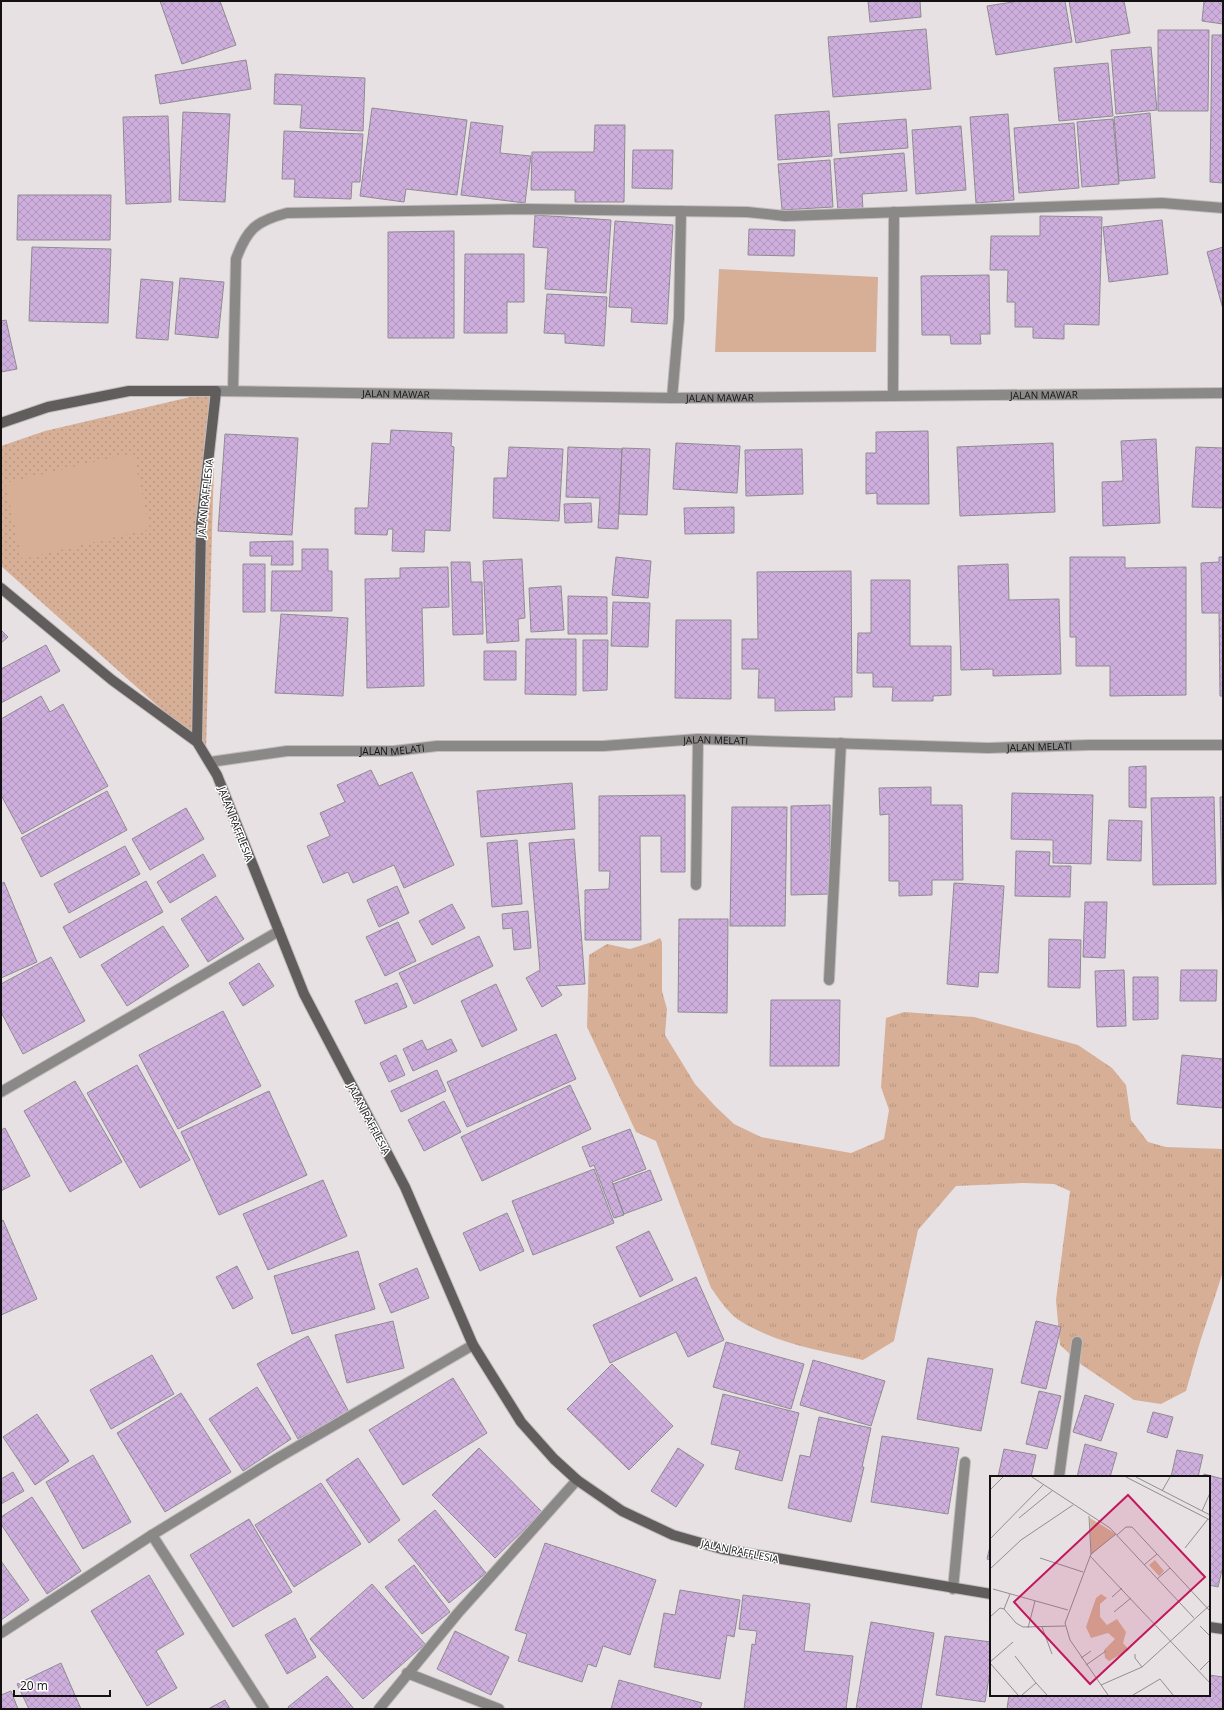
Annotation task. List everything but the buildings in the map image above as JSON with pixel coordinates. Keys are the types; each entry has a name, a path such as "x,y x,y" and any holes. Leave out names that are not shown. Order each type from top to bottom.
{"street":[{"path":"233,391 236,259 242,243 249,232 268,217 287,213 524,209 747,212 785,216 1057,208 1162,203 1223,208"},
{"path":"672,398 679,318 681,212"},
{"path":"893,396 894,212"},
{"path":"1,423 48,407 129,391 216,391"},
{"name":"JALAN MAWAR","path":"216,391 672,398 1223,393"},
{"name":"JALAN RAFFLESIA","path":"216,391 201,525 197,742 217,775 304,994 405,1187 473,1345 521,1422 554,1459 577,1480 622,1511 673,1535 722,1549 953,1589 990,1594"},
{"path":"1,588 112,680 197,742"},
{"path":"696,885 698,739"},
{"name":"JALAN MELATI","path":"210,762 287,751 394,751 437,746 603,746 698,739 988,748 1089,745 1223,745"},
{"path":"829,980 841,743"},
{"path":"1,1092 279,932"},
{"path":"1059,1476 1077,1342"},
{"path":"1,1633 152,1535 276,1459 473,1345"},
{"path":"953,1589 965,1462"},
{"path":"379,1709 458,1612 577,1480"},
{"path":"152,1535 264,1709"},
{"path":"1210,1628 1223,1629"},
{"path":"407,1673 499,1709"}],"green space":[{"path":"719,269 878,277 876,352 715,352"},
{"path":"216,391 206,749 1,566 1,446 45,431"},
{"path":"133,453 150,529 22,559 5,483"},
{"path":"660,938 662,942 662,991 667,1009 665,1035 695,1084 715,1106 734,1124 761,1137 851,1153 884,1139 889,1110 881,1087 886,1018 904,1012 974,1017 1078,1045 1112,1068 1126,1085 1131,1120 1148,1142 1166,1147 1223,1149 1223,1272 1186,1391 1161,1404 1134,1400 1082,1365 1060,1345 1056,1300 1070,1191 1054,1184 1023,1183 956,1186 918,1230 894,1341 863,1360 816,1350 785,1341 756,1330 737,1319 725,1307 711,1288 656,1141 636,1132 587,1027 589,955 607,944 630,949"}]}
